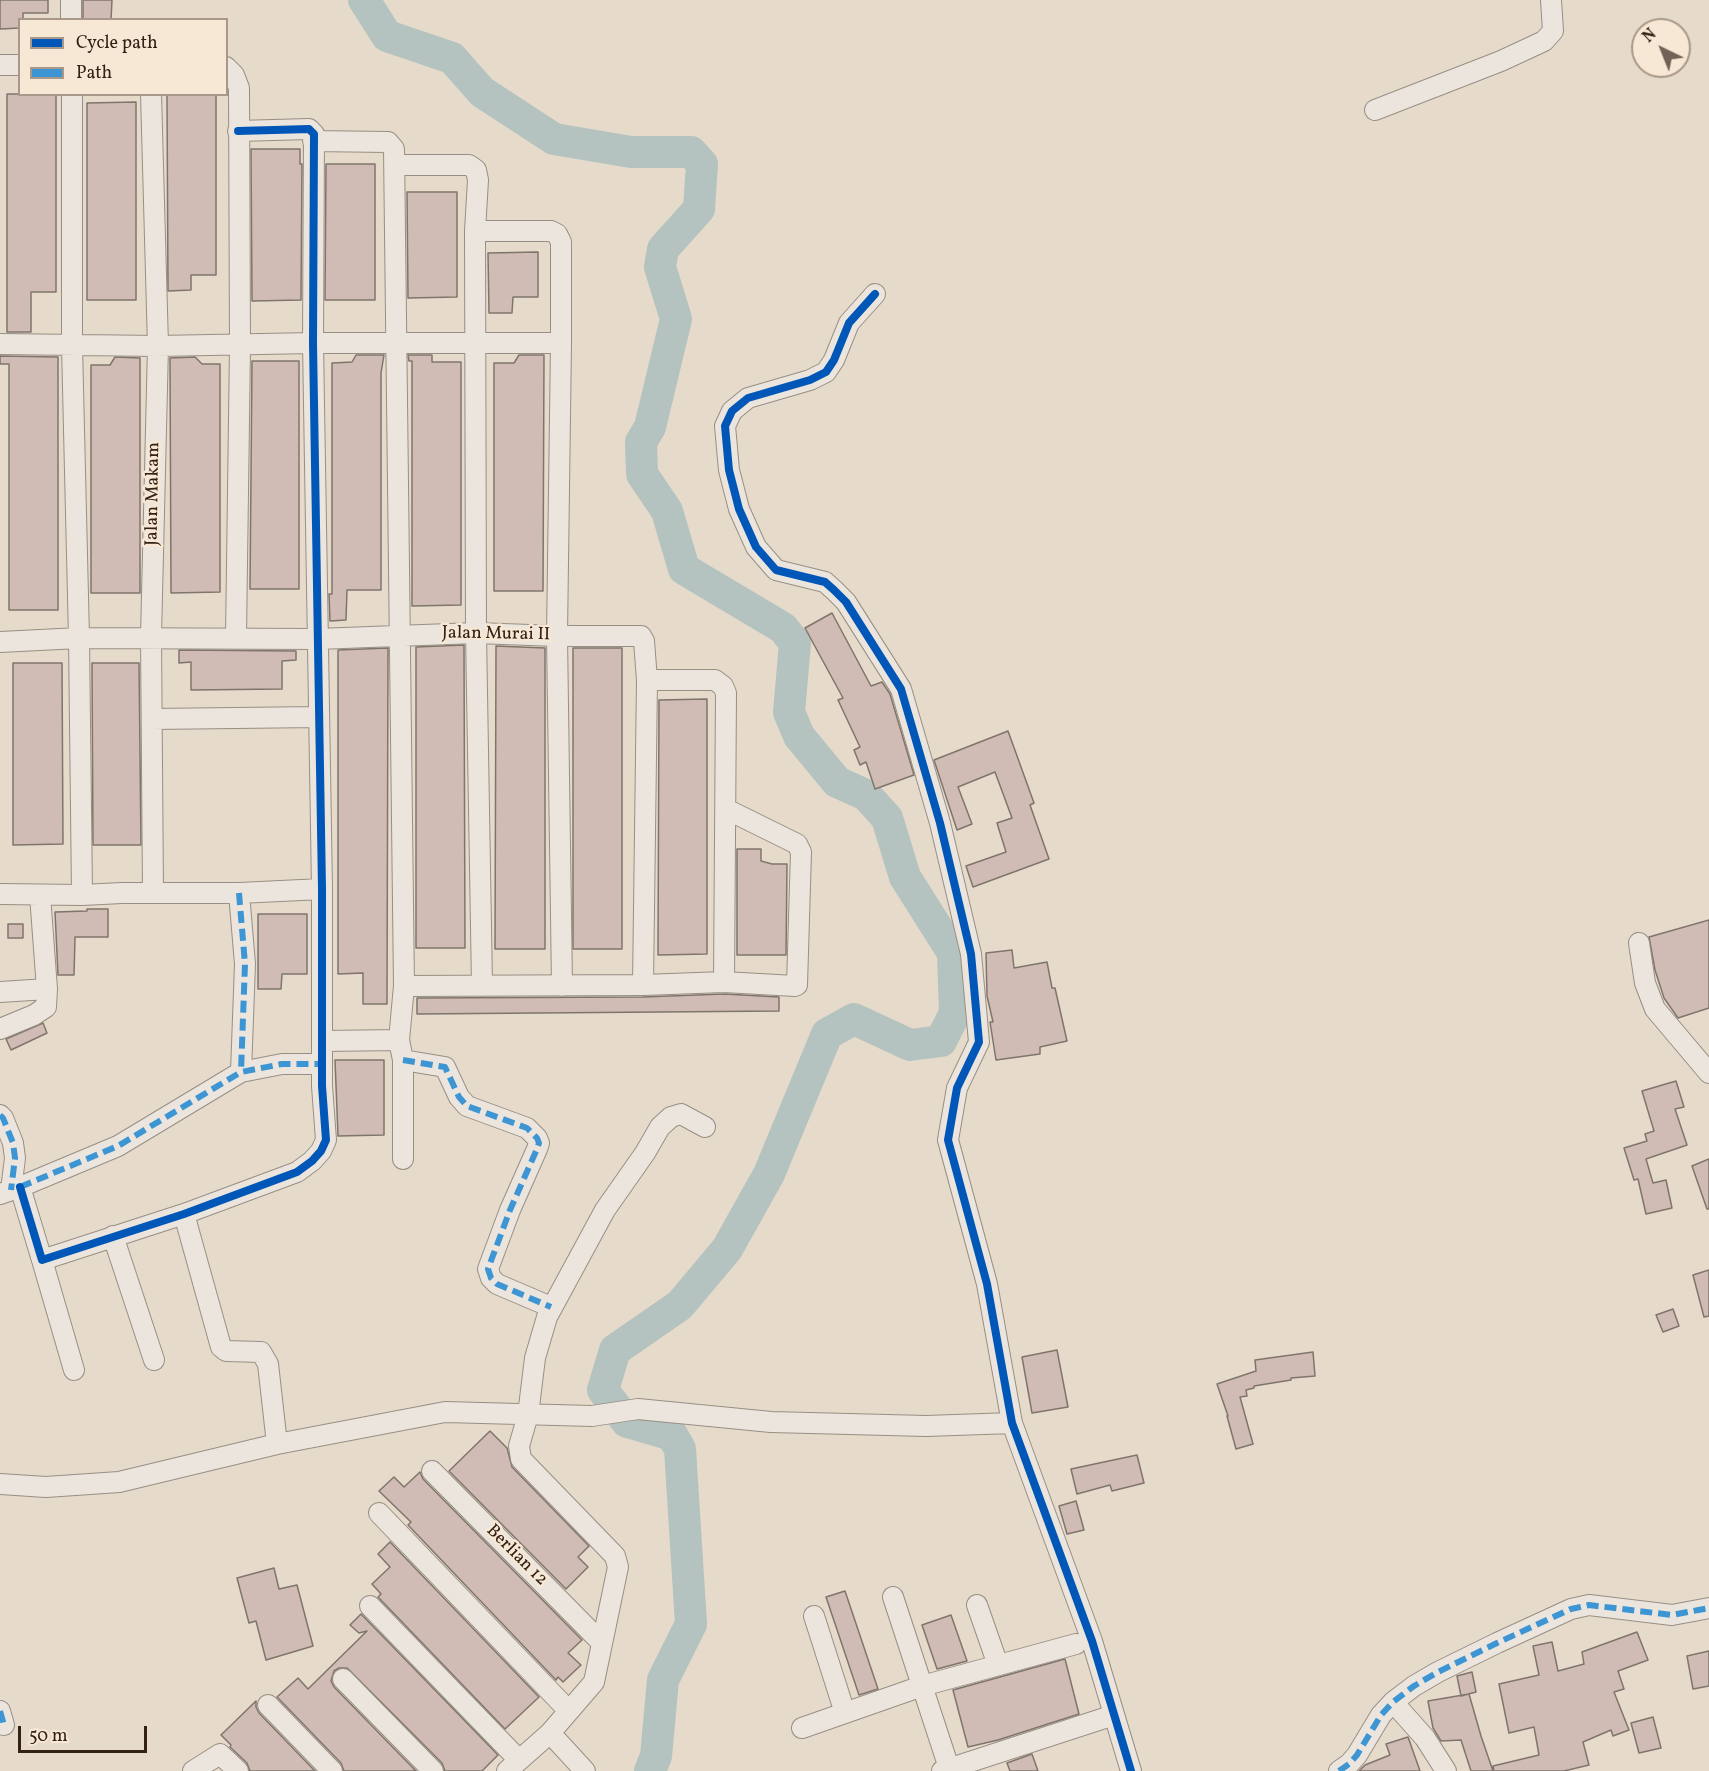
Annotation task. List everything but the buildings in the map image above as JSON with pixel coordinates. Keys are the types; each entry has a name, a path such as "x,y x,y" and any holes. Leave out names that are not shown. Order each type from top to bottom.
{"street":[{"path":"71,0 71,18"},
{"path":"1375,110 1502,61 1544,41 1553,31 1551,0"},
{"path":"0,65 18,65"},
{"path":"228,69 234,75 239,88 240,346 236,637"},
{"path":"72,96 72,346 82,895"},
{"name":"Jalan Makam","path":"151,96 158,346 151,637 153,893"},
{"path":"42,1260 184,1214 297,1172 312,1161 326,1140 322,1086 322,889 313,343 314,134 309,129 238,131"},
{"path":"314,141 388,142 394,148 396,165 395,343 404,986 399,1040 403,1060 403,1159"},
{"path":"396,165 469,165 474,168 478,180 475,231 476,633 482,986"},
{"path":"475,231 551,231 557,234 561,249 557,636 562,986"},
{"path":"875,294 849,323 831,367 826,372 810,380 748,398 732,411 725,426 729,470 739,509 756,547 776,570 825,582 840,596 901,689 940,823 971,954 979,1042 957,1088 948,1140 987,1284 1012,1423 1070,1578 1131,1771"},
{"path":"0,344 240,346 313,343 561,343"},
{"name":"Jalan Murai II","path":"0,642 151,637 317,639 476,633 641,636 644,641 646,680 643,986"},
{"path":"646,680 716,680 723,686 726,693 724,982"},
{"path":"152,719 318,717"},
{"path":"404,986 643,986 724,982 793,987 797,985 801,852 797,844 726,809"},
{"path":"0,894 239,893 322,889"},
{"path":"239,893 245,964 241,1072"},
{"path":"0,1029 43,1010 48,998 40,895"},
{"path":"1639,943 1645,983 1650,998 1662,1017 1709,1073"},
{"path":"0,992 47,990"},
{"path":"323,1041 399,1040"},
{"path":"403,1060 445,1066 459,1097 467,1106 527,1128 537,1138 539,1143 537,1149 510,1210 488,1269 490,1278 497,1284 551,1307"},
{"path":"10,1191 118,1146 241,1072 282,1064 322,1064"},
{"path":"370,1606 513,1765 550,1733 594,1682 618,1561 521,1459 519,1446 528,1415 537,1351 551,1307 605,1210 660,1128 671,1117 681,1114 705,1127"},
{"path":"0,1115 14,1150 10,1191 42,1260 74,1370"},
{"path":"184,1214 221,1347 226,1351 261,1352 268,1364 277,1444"},
{"path":"113,1236 154,1360"},
{"path":"0,1484 46,1487 119,1482 277,1444 445,1413 592,1416 638,1409 771,1422 926,1425 1012,1423"},
{"name":"Berlian 12","path":"432,1471 602,1642"},
{"path":"379,1513 569,1711"},
{"path":"893,1598 947,1770 1114,1715"},
{"path":"977,1605 998,1665"},
{"path":"1347,1769 1373,1726 1393,1702 1438,1672 1571,1609 1589,1605 1672,1615 1709,1608"},
{"path":"814,1616 845,1713"},
{"path":"802,1728 922,1686 1076,1644"},
{"path":"343,1679 433,1771"},
{"path":"1393,1702 1425,1738 1446,1771"},
{"path":"268,1705 332,1771"},
{"path":"550,1733 585,1771"},
{"path":"193,1771 220,1754 238,1771"}],"waterway":[{"path":"364,0 387,36 452,58 482,92 554,139 631,152 691,152 702,164 699,209 663,249 660,267 676,319 650,427 641,442 642,474 667,511 684,569 783,628 795,643 789,712 799,736 837,782 866,795 887,818 905,877 953,953 955,1013 941,1041 910,1045 854,1019 827,1034 769,1174 727,1249 680,1305 615,1350 603,1390 627,1422 672,1435 680,1449 691,1624 663,1680 656,1756 650,1771"}],"marked path":[{"path":"239,893 245,964 241,1072"},
{"path":"403,1060 445,1067 459,1097 467,1106 527,1128 537,1138 539,1143 537,1149 510,1210 488,1269 491,1278 497,1284 551,1307"},
{"path":"20,1187 118,1146 241,1072 282,1064 322,1064"},
{"path":"0,1115 13,1143 15,1158 11,1190"},
{"path":"1339,1771 1357,1755 1381,1715 1393,1702 1414,1686 1497,1643 1571,1609 1589,1605 1672,1615 1709,1608"},
{"path":"0,1711 4,1725"}],"cycle path":[{"path":"20,1187 42,1260 184,1214 297,1172 312,1161 321,1151 326,1140 322,1086 322,889 313,343 314,134 309,129 238,131"},
{"path":"875,294 849,323 834,360 826,372 810,380 748,398 732,411 725,426 729,470 739,509 756,547 776,570 825,582 834,590 846,602 901,689 940,823 971,954 979,1042 957,1088 948,1140 987,1284 1012,1423 1092,1641 1131,1771"}]}
